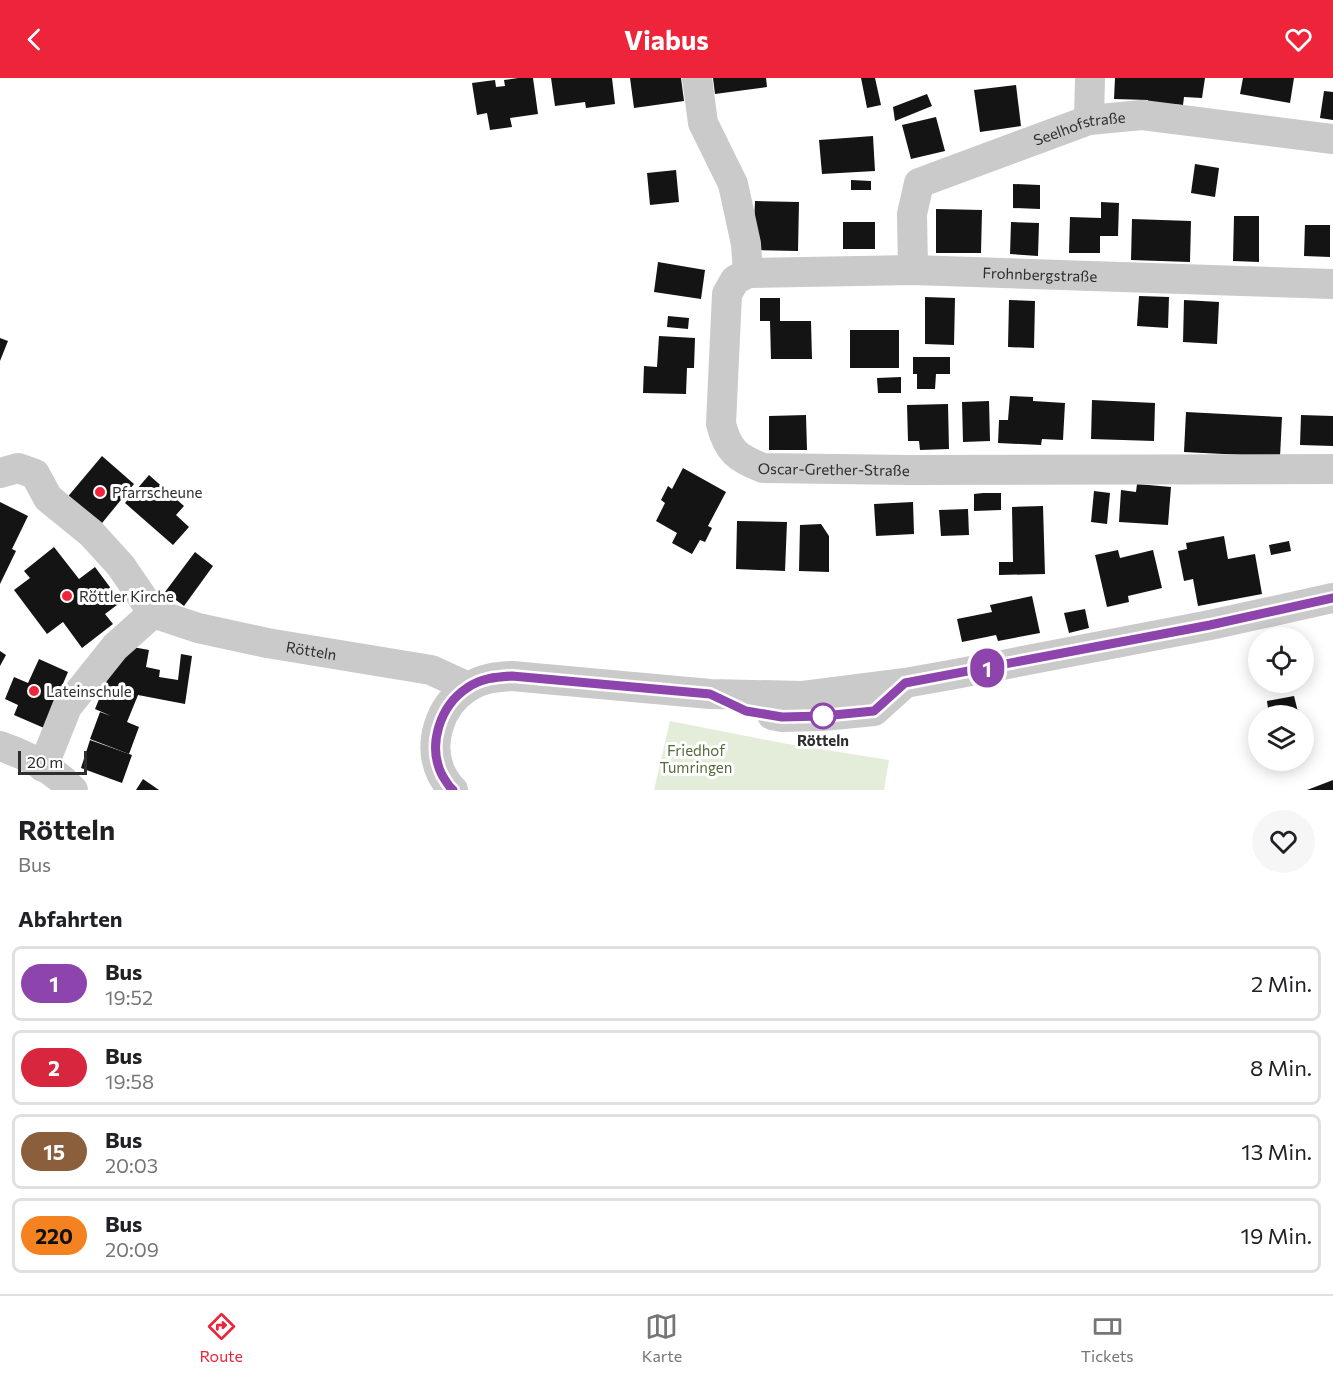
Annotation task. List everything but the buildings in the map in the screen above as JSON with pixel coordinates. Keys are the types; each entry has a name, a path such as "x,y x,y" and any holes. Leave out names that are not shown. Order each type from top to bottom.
{"street":[{"path":"697,78 703,123 733,184 746,244 748,273"},
{"path":"1089,120 1090,78"},
{"name":"Seelhofstraße","path":"913,270 912,214 919,183 1089,120 1142,115 1333,139"},
{"name":"Frohnbergstraße","path":"748,273 913,270 1333,284"},
{"name":"Oscar-Grether-Straße","path":"748,273 735,280 727,294 721,424 725,440 730,448 749,463 763,468 1333,469"},
{"path":"0,473 18,468 35,474 48,498 91,533 121,566 153,614 115,647 67,707 43,767"},
{"path":"453,790 448,786 437,764 436,740 441,719 453,701 468,687 489,678 512,676 710,694 803,696 905,683 1210,625 1333,598"},
{"name":"Rötteln","path":"153,614 198,628 255,640 430,670 468,687"},
{"path":"0,746 21,753 62,778 73,790"}],"green space":[{"name":"Friedhof Tumringen","path":"670,721 782,743 889,760 884,790 654,790"}],"bus line":[{"name":"1","path":"453,790 448,786 437,764 436,740 441,719 453,701 468,687 489,678 512,676 710,694 746,711 782,717 823,716 874,711 905,683 1210,625 1333,598"}],"place":[{"name":"Pfarrscheune","path":"100,492"},
{"name":"Röttler Kirche","path":"67,596"},
{"name":"Lateinschule","path":"34,691"},
{"name":"Rötteln","path":"823,716"}]}
